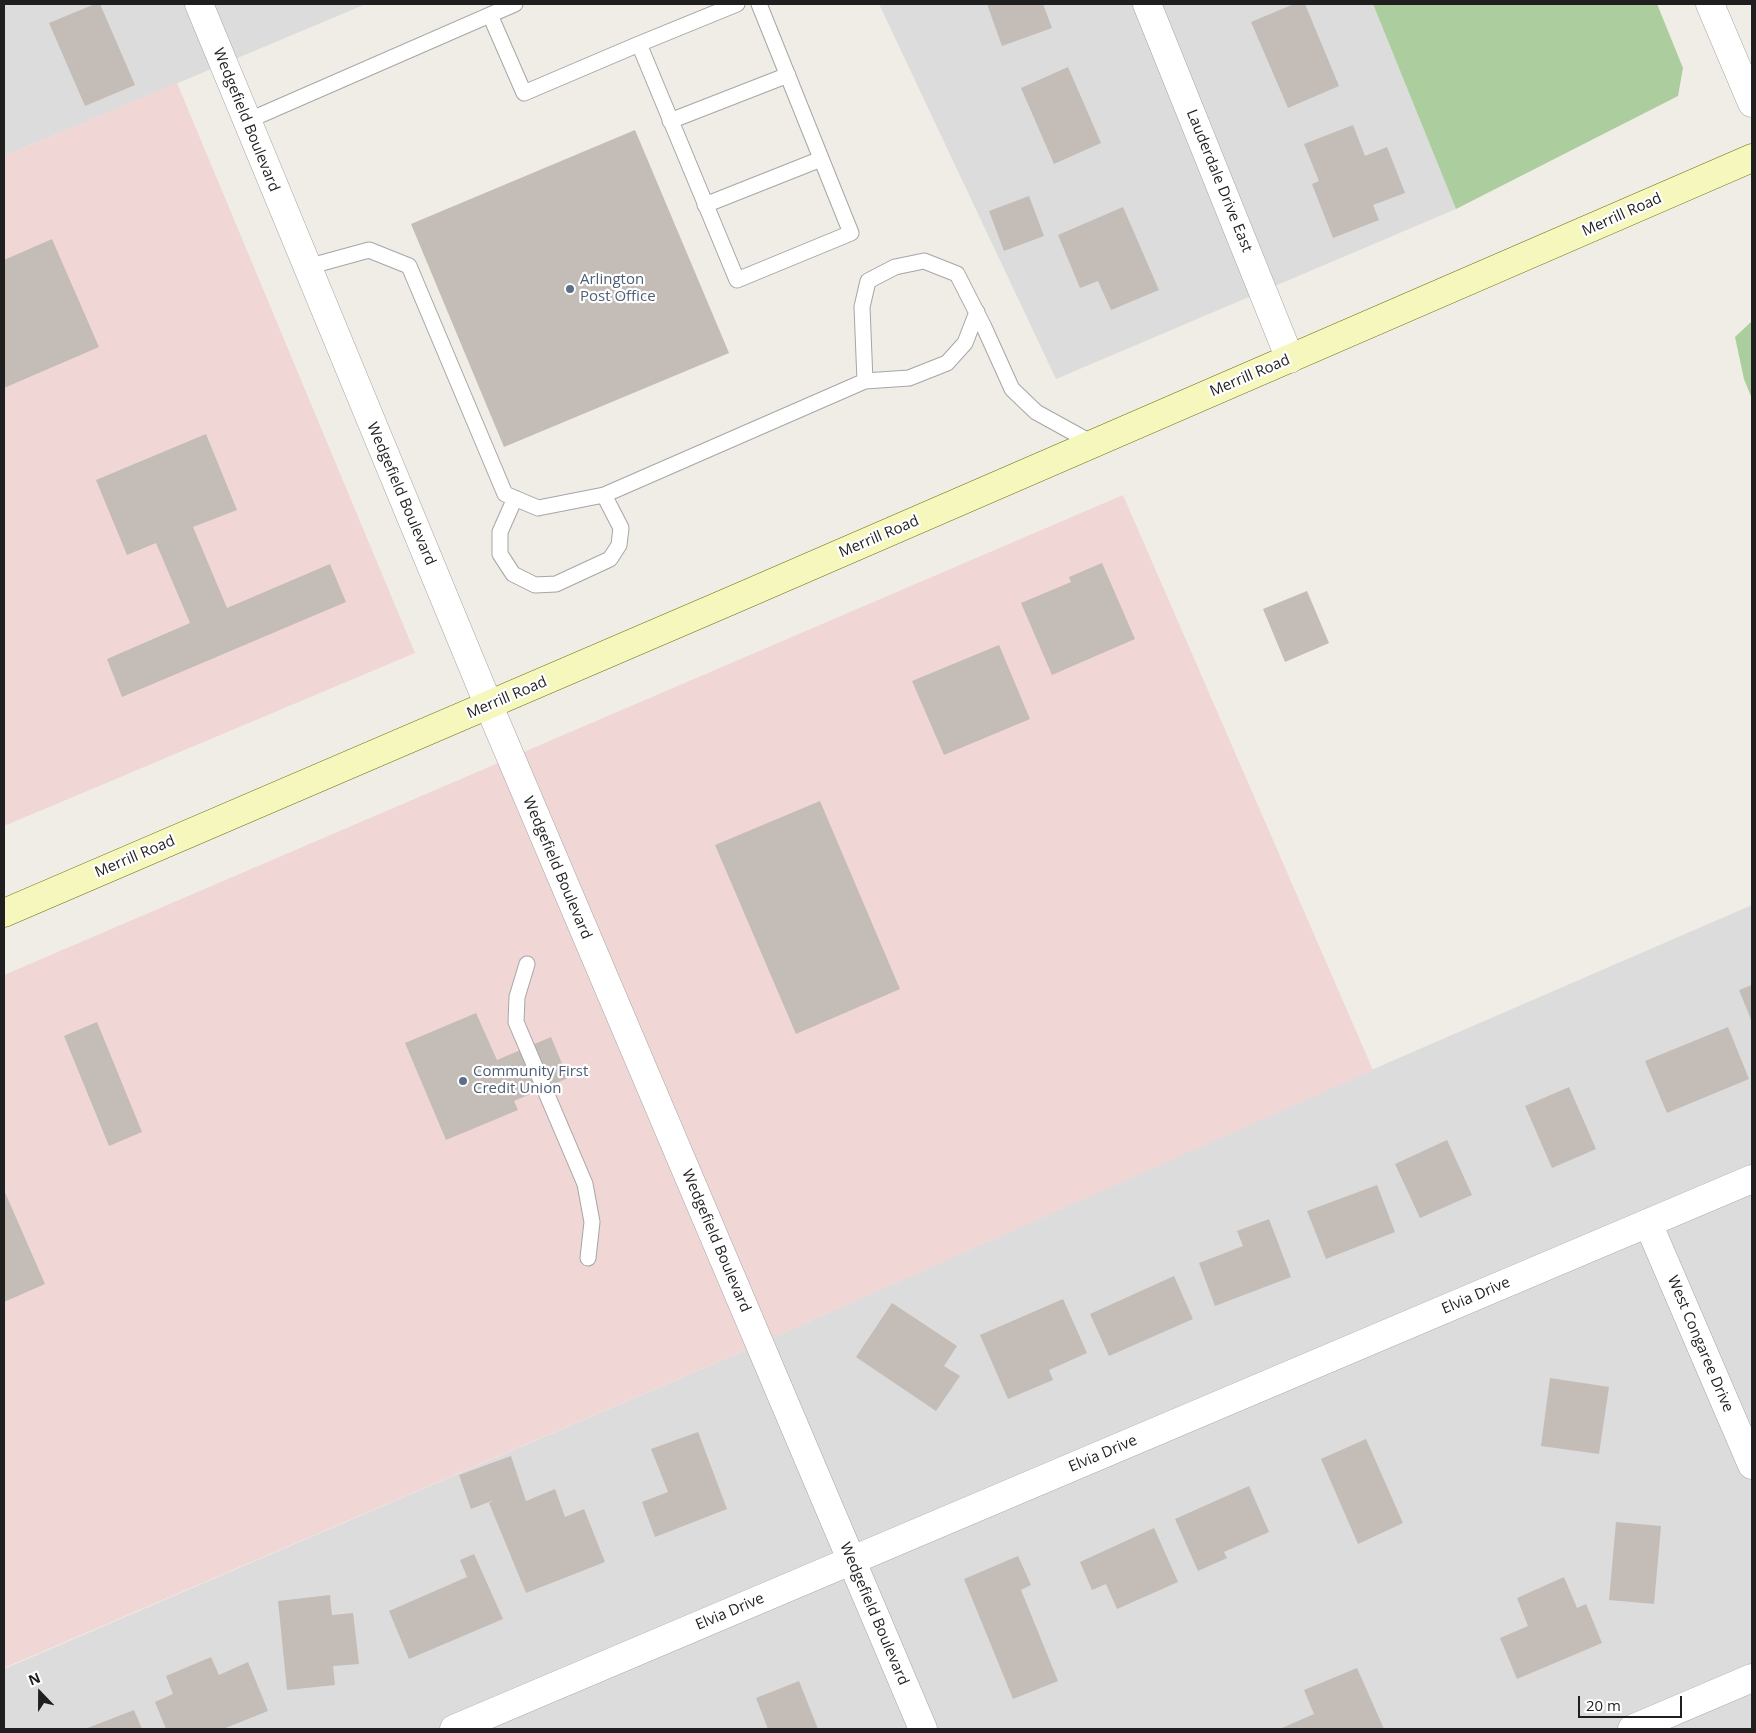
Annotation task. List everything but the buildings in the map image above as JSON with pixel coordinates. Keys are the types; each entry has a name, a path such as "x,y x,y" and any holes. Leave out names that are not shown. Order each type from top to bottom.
{"main road":[{"name":"Merrill Road","path":"4,914 1752,158"}],"street":[{"name":"Wedgefield Boulevard","path":"199,4 488,706 923,1729"},
{"name":"Lauderdale Drive East","path":"1147,4 1290,359"},
{"path":"1710,4 1752,103"},
{"name":"Elvia Drive","path":"454,1729 1752,1179"},
{"name":"West Congaree Drive","path":"1648,1223 1752,1465"},
{"path":"1632,1729 1752,1678"}],"lane":[{"path":"247,121 515,4"},
{"path":"490,15 524,93 737,4"},
{"path":"639,44 736,280 851,233 760,4"},
{"path":"670,121 788,74"},
{"path":"705,205 821,159"},
{"path":"306,267 369,250 408,266 505,494 538,508 604,495 865,381 909,378 947,363 965,343 977,312"},
{"path":"865,381 862,307 868,281 895,267 924,261 957,274 977,312 1012,388 1036,412 1094,444"},
{"path":"515,498 500,532 500,554 513,574 535,585 542,585 556,584 610,559 620,545 620,528 604,495"},
{"path":"527,964 517,997 516,1022 585,1184 592,1222 588,1258"}],"shaded area":[{"path":"4,4 366,4 4,156"},
{"path":"879,4 1373,4 1456,209 1056,379"},
{"path":"177,83 415,653 4,826 4,156"},
{"path":"1123,495 1373,1070 723,1360 4,1668 4,975"},
{"path":"1752,905 1752,1729 4,1729 4,1669 723,1360 1385,1064"}],"green space":[{"path":"1373,4 1657,4 1683,68 1678,96 1456,209"},
{"path":"1752,321 1752,399 1744,379 1735,337"}],"place":[{"name":"Arlington Post Office","path":"570,289"},
{"name":"Community First Credit Union","path":"463,1081"}]}
